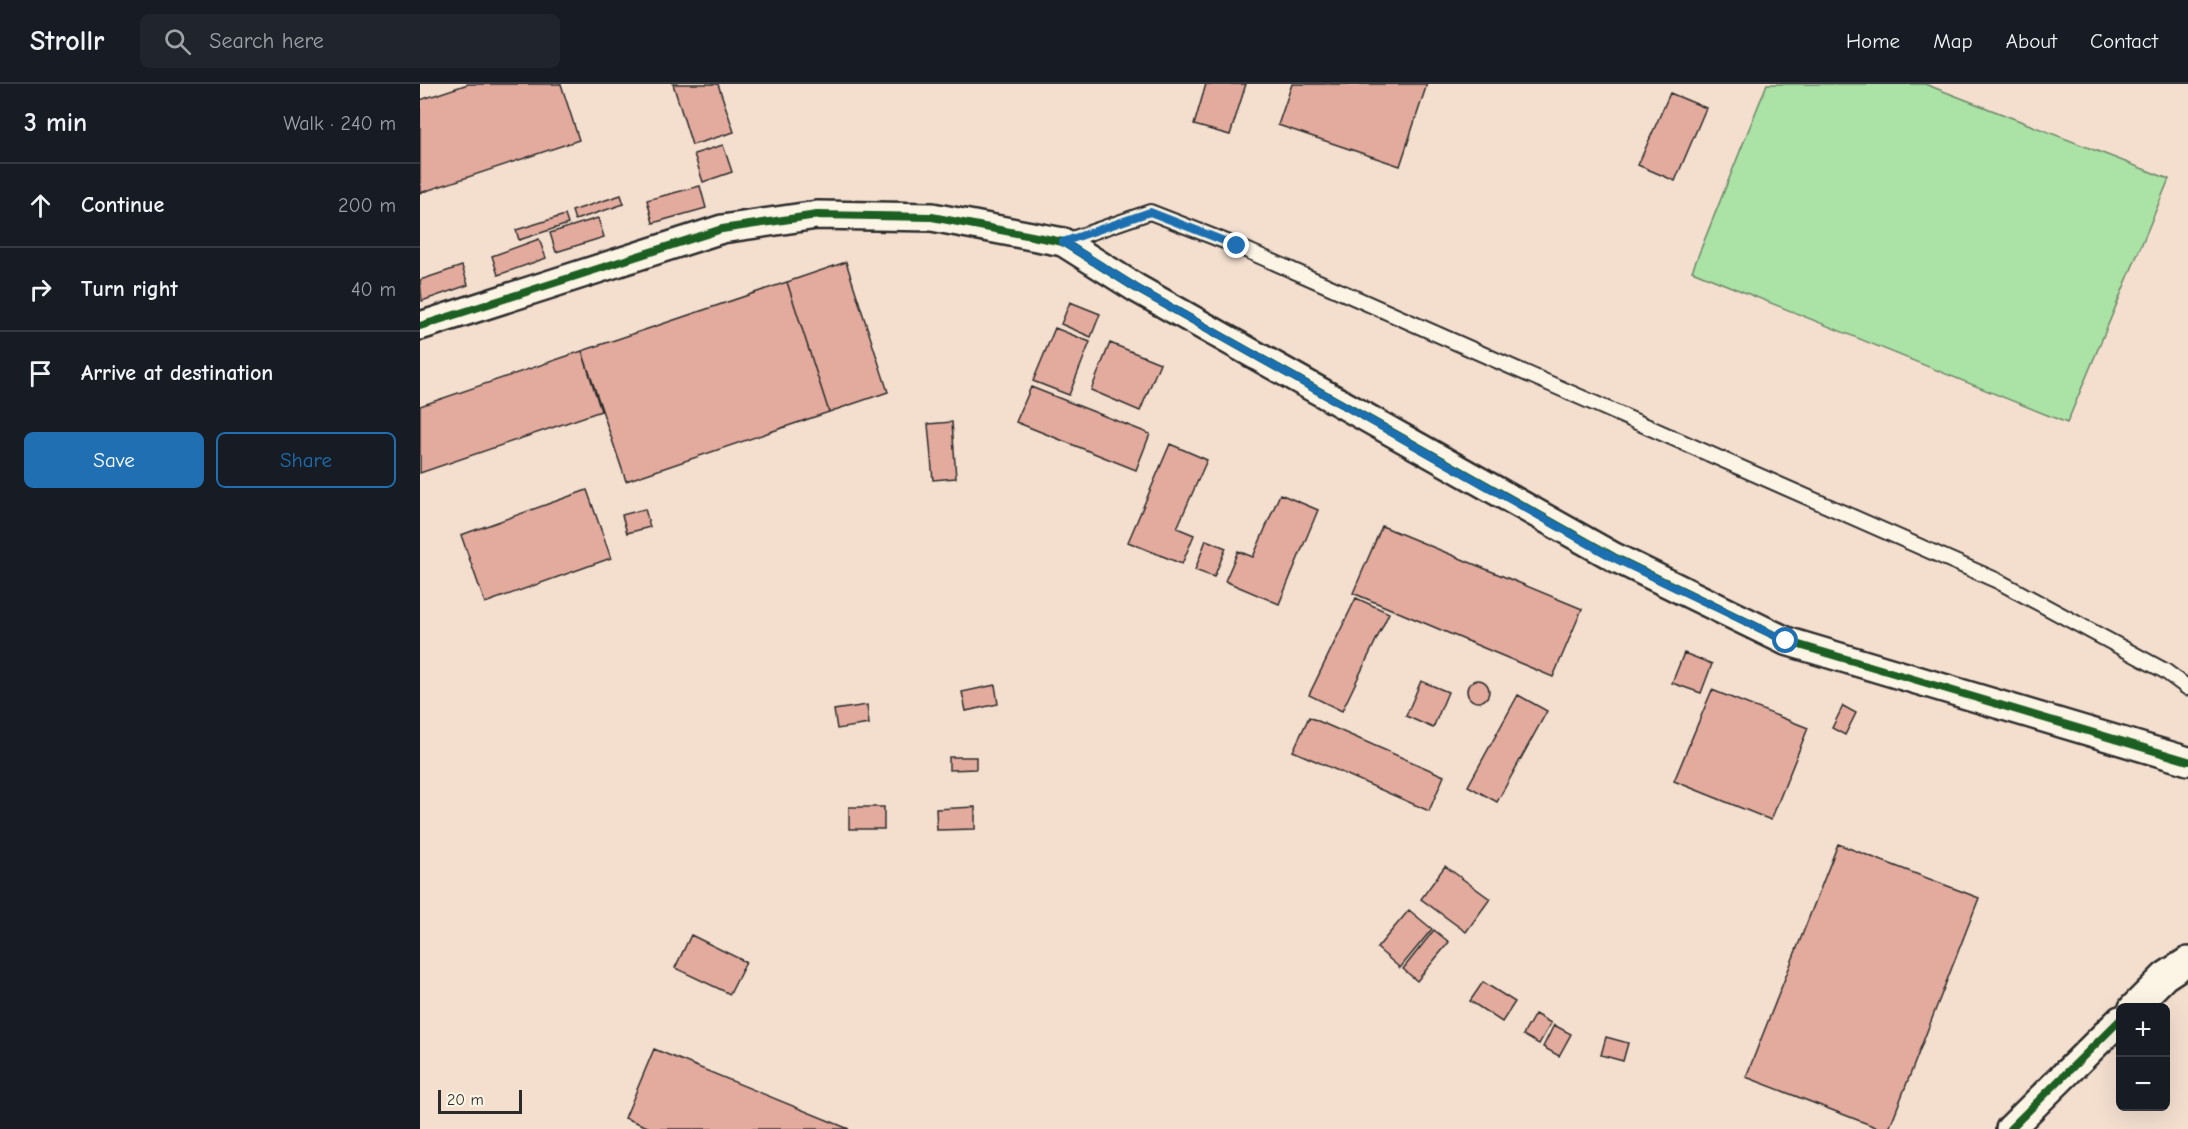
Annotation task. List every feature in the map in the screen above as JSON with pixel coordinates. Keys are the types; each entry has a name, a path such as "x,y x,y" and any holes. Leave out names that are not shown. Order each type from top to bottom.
{"street":[{"path":"420,326 722,229 817,215 932,217 1063,242 1136,288 1614,558 1786,641 2188,761"},
{"path":"2138,1003 2165,976 2188,961"},
{"path":"2010,1129 2116,1025"}],"lane":[{"path":"1063,242 1150,212 1237,246 1998,581 2165,671 2188,688"}],"green space":[{"path":"1767,84 1925,84 2169,179 2067,423 1692,271"}],"building":[{"path":"468,84 561,84 579,140 420,193 420,100"},
{"path":"673,84 718,84 734,132 692,145"},
{"path":"1206,84 1246,84 1230,135 1194,125"},
{"path":"1292,84 1427,84 1400,166 1278,125"},
{"path":"1670,93 1706,108 1675,181 1638,165"},
{"path":"723,145 732,172 703,182 694,154"},
{"path":"700,186 706,208 653,223 647,200"},
{"path":"621,195 624,204 575,220 572,211"},
{"path":"565,215 568,224 519,240 516,230"},
{"path":"598,218 604,237 556,252 550,233"},
{"path":"539,239 546,258 498,275 492,256"},
{"path":"846,262 888,392 829,412 787,282"},
{"path":"462,266 468,285 422,301 420,280"},
{"path":"787,282 829,412 626,481 582,351"},
{"path":"1070,302 1100,314 1091,337 1061,324"},
{"path":"1055,328 1090,342 1069,395 1033,381"},
{"path":"1110,343 1160,363 1140,411 1091,390"},
{"path":"582,351 601,411 420,473 420,406"},
{"path":"1031,387 1150,434 1136,470 1016,422"},
{"path":"952,422 956,478 933,480 928,424"},
{"path":"1170,444 1207,460 1177,528 1194,535 1182,564 1128,542"},
{"path":"587,490 611,558 485,603 461,535"},
{"path":"1280,494 1318,510 1279,604 1225,581 1238,551 1253,557"},
{"path":"645,509 650,527 627,533 622,515"},
{"path":"1382,526 1582,609 1553,677 1353,593"},
{"path":"1206,540 1226,548 1214,577 1195,570"},
{"path":"1356,598 1389,613 1342,711 1309,695"},
{"path":"1684,653 1712,664 1701,693 1672,683"},
{"path":"1478,680 1486,683 1489,691 1486,699 1478,702 1470,699 1467,691 1470,683"},
{"path":"1421,681 1448,692 1433,728 1406,716"},
{"path":"995,685 998,704 966,711 962,692"},
{"path":"1712,690 1808,728 1771,820 1674,781"},
{"path":"1518,695 1547,711 1497,802 1468,786"},
{"path":"867,705 869,724 837,729 834,710"},
{"path":"1843,706 1856,713 1845,735 1832,728"},
{"path":"1309,717 1444,776 1429,811 1293,751"},
{"path":"949,757 976,757 976,769 949,770"},
{"path":"849,807 884,807 884,829 849,829"},
{"path":"975,807 975,829 937,830 936,809"},
{"path":"1838,844 1979,898 1889,1129 1881,1129 1746,1077"},
{"path":"1445,866 1490,899 1466,932 1421,899"},
{"path":"1409,910 1432,929 1400,968 1377,948"},
{"path":"1434,930 1449,942 1417,981 1403,969"},
{"path":"691,935 746,962 730,994 675,968"},
{"path":"1483,982 1515,1002 1502,1022 1470,1001"},
{"path":"1535,1014 1551,1023 1539,1044 1523,1035"},
{"path":"1554,1025 1571,1034 1559,1056 1543,1047"},
{"path":"1606,1037 1628,1043 1623,1061 1601,1055"},
{"path":"654,1049 849,1129 653,1129 625,1118"}],"cycle path":[{"path":"420,326 722,229 817,215 932,217 1063,242 1136,288 1614,557 1786,641 2188,761"},
{"path":"2010,1129 2116,1024"}],"route":[{"path":"1237,246 1150,212 1063,242 1136,288 1614,558 1786,641"}]}
